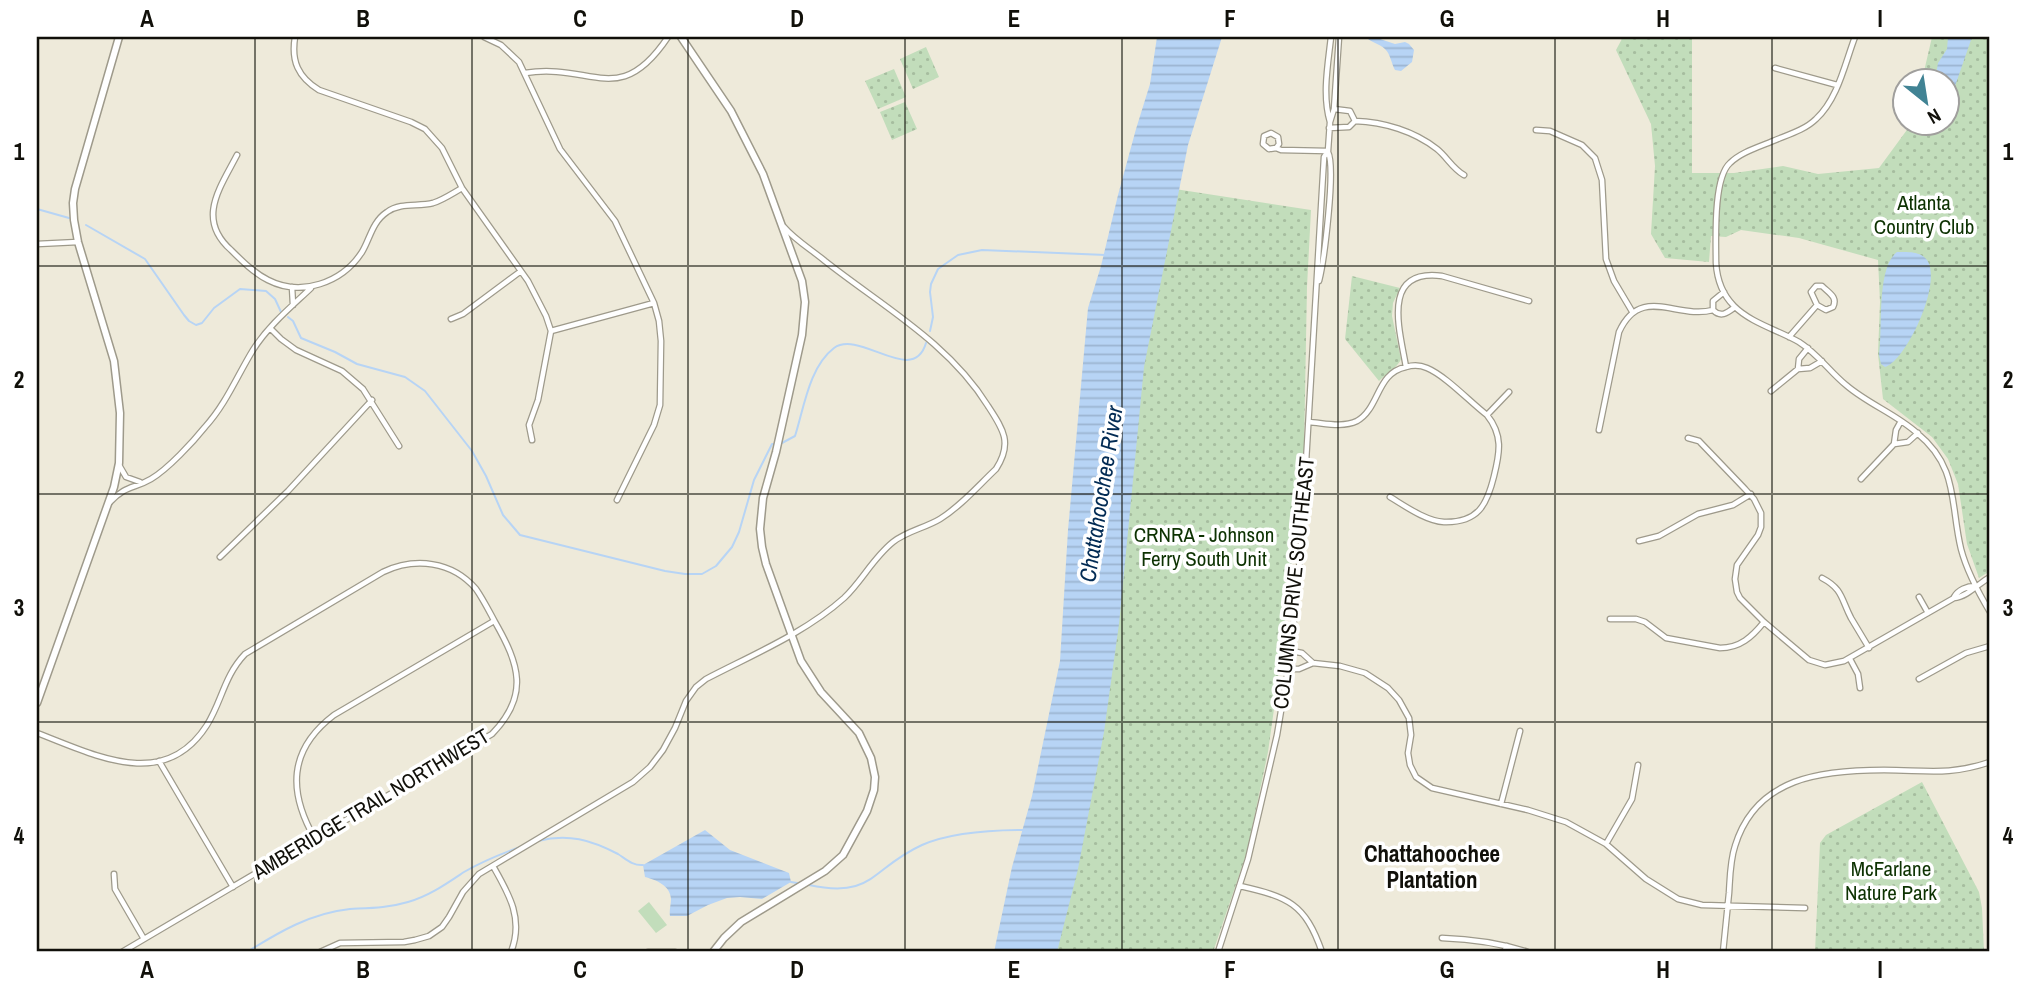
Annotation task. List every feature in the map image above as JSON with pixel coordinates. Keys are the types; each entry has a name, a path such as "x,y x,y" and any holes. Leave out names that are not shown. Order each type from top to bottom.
{"street":[{"path":"37,703 110,502 119,463 120,409 114,361 78,242 73,216 75,189 119,37"},
{"path":"295,37 295,64 310,85 411,122 434,137 462,188 540,300 551,331 538,400 529,425 532,440"},
{"path":"484,37 510,52 525,73 560,149 615,220 654,303 661,341 660,405 654,425 617,500"},
{"path":"525,73 556,71 600,79 619,78 643,68 668,37"},
{"path":"681,37 731,111 763,174 802,281 805,302 802,335 763,498 760,529 766,564 801,661 827,700 852,725 864,743 874,770 873,796 867,811 849,845 836,862 741,922 713,952"},
{"name":"COLUMNS DRIVE SOUTHEAST","path":"1330,122 1326,98 1331,37"},
{"name":"COLUMNS DRIVE SOUTHEAST","path":"1218,952 1240,886 1277,735 1291,651 1300,566 1324,157 1328,151 1329,128 1334,109 1339,37"},
{"path":"1855,37 1828,105 1812,123 1743,154 1730,162 1723,172 1719,190 1716,263 1719,281 1735,307 1808,348 1847,386 1918,433 1939,458 1953,494 1960,547 1966,566 1990,612"},
{"path":"1775,68 1837,85"},
{"path":"1334,109 1350,111 1355,121"},
{"path":"1329,128 1349,127 1355,121"},
{"path":"1355,121 1387,125 1419,138 1438,150 1452,167 1464,175"},
{"path":"1536,130 1550,131 1582,145 1595,158 1602,180 1606,259 1614,281 1633,313"},
{"path":"1276,148 1328,151"},
{"path":"237,155 215,200 211,217 214,228 225,245 250,268 268,280 292,287 313,287 334,279 351,266 363,251 372,229 385,213 401,206 434,202 462,188"},
{"path":"320,952 340,943 415,940 429,936 442,927 469,884 479,874 634,782 650,767 663,750 685,701 696,687 706,679 792,634 829,610 860,581 879,554 892,542 937,521 956,508 996,469 1005,446 1001,427 978,390 946,354 848,279 782,223"},
{"path":"37,244 78,242"},
{"path":"450,319 463,314 521,271"},
{"path":"1406,367 1397,306 1402,291 1413,281 1431,275 1442,276 1528,301"},
{"path":"1819,286 1834,298 1835,302 1833,307 1826,310 1817,305 1811,292 1819,286"},
{"path":"292,287 293,305"},
{"path":"110,502 123,490 158,474 207,426 225,401 253,349 313,287"},
{"path":"1713,310 1713,301 1724,292"},
{"path":"551,331 654,303"},
{"path":"1789,337 1817,305"},
{"path":"1599,430 1619,332 1633,313 1650,306 1693,311 1713,310 1724,314 1735,307"},
{"path":"271,328 296,350 342,371 363,389 399,446"},
{"path":"1798,369 1799,359 1808,348"},
{"path":"1771,391 1798,369 1810,369 1822,360"},
{"path":"1309,422 1339,425 1359,420 1370,409 1388,376 1406,367 1421,366 1430,369 1487,415 1497,431 1500,450 1489,495 1485,505 1477,513 1461,520 1436,521 1390,497"},
{"path":"1487,415 1508,392"},
{"path":"220,557 288,491 372,400"},
{"path":"1861,479 1894,444 1896,430 1901,421"},
{"path":"1894,444 1909,442 1918,433"},
{"path":"1688,438 1699,441 1751,494 1761,513 1761,527 1737,565 1736,587 1740,598 1802,655 1817,663 1825,665 1850,659 1954,598 1969,593 1990,577"},
{"path":"119,463 126,477 141,483"},
{"path":"1639,541 1658,536 1698,514 1733,505 1751,494"},
{"name":"AMBERIDGE TRAIL NORTHWEST","path":"37,733 117,762 139,764 159,761 183,750 201,733 212,716 229,673 245,654 392,568 406,564 422,562 437,565 464,578 475,589 511,651 517,674 513,702 501,725 483,741 122,952"},
{"path":"1822,578 1839,589 1869,648"},
{"path":"1919,597 1928,613"},
{"path":"1610,618 1636,619 1672,640 1720,648 1743,643 1765,622"},
{"path":"315,839 301,811 296,785 301,755 313,733 334,715 494,621"},
{"path":"1919,680 1966,653 1989,648"},
{"path":"1291,651 1302,653 1313,663"},
{"path":"1850,659 1858,674 1860,688"},
{"path":"1288,669 1299,669 1313,663 1358,670 1388,688 1399,700 1409,718 1411,729 1408,758 1413,771 1420,781 1432,788 1566,822 1606,844 1646,879 1668,894 1689,903 1805,908"},
{"path":"1501,804 1520,731"},
{"path":"159,761 233,887"},
{"path":"1723,952 1734,848 1741,829 1767,795 1786,784 1811,776 1885,770 1937,773 1990,762"},
{"path":"1606,844 1632,799 1638,765"},
{"path":"493,866 508,893 516,917 511,952"},
{"path":"114,874 115,889 144,939"},
{"path":"1240,886 1285,899 1296,907 1311,925 1322,952"},
{"path":"1441,938 1507,946 1528,952"},
{"path":"1504,952 1507,946"},
{"path":"648,952 675,952"}],"green space":[{"name":"Atlanta Country Club","path":"1623,37 1692,37 1692,173 1734,173 1783,166 1818,174 1879,168 1902,136 1960,136 1960,66 1925,66 1932,37 1990,37 1990,571 1979,578 1967,544 1958,484 1948,459 1932,437 1883,399 1878,354 1878,260 1799,238 1741,230 1726,237 1711,236 1709,262 1665,258 1651,234 1655,166 1651,124 1616,50"},
{"path":"926,47 939,77 913,89 900,59"},
{"path":"894,69 906,97 878,109 865,81"},
{"path":"905,102 917,129 892,140 880,112"},
{"name":"CRNRA - Johnson Ferry South Unit","path":"1175,189 1311,210 1304,448 1268,752 1247,852 1213,952 1048,952 1117,514"},
{"path":"1352,276 1400,288 1393,303 1392,316 1401,359 1379,381 1345,339"},
{"name":"McFarlane Nature Park","path":"1922,782 1979,892 1984,952 1815,952 1820,843 1826,835"},
{"path":"649,902 667,925 656,933 638,911"}],"water":[{"name":"Chattahoochee River","path":"1157,37 1222,37 1188,145 1144,367 1119,624 1104,732 1078,869 1057,952 994,952 1012,867 1032,796 1060,661 1068,530 1088,308 1150,84"},
{"path":"1366,37 1395,44 1409,44 1414,50 1412,62 1401,71 1395,70 1385,49"},
{"path":"1948,37 1972,37 1960,72 1960,66 1937,66 1947,49"},
{"path":"1897,252 1915,253 1924,257 1930,266 1931,281 1928,298 1913,334 1904,350 1885,367 1881,364 1879,355 1883,285 1890,260"},
{"path":"705,830 730,850 789,873 791,882 762,899 727,898 687,916 670,916 671,899 668,890 645,877 643,865"}],"waterway":[{"path":"37,209 69,218"},
{"path":"86,225 145,259 184,315 196,325 202,323 214,308 240,289 266,291 275,299 281,312"},
{"path":"930,331 933,317 931,284 938,269 958,255 982,250 1106,255"},
{"path":"288,317 293,321 301,338 357,364 405,377 425,391 472,451 503,515 520,535 665,571 702,574 716,566 732,547 754,480 772,444 776,444"},
{"path":"782,443 795,436 813,377 834,348 845,344 858,345 898,359 910,360 919,355 926,343"},
{"path":"809,885 830,888 860,885 922,845 946,837 985,831 1024,830"},
{"path":"538,841 579,839 643,865"},
{"path":"247,952 309,919 336,911 393,905 416,899 478,864 523,846"},
{"path":"791,882 797,883"}],"district":[{"name":"Chattahoochee Plantation","path":"1432,867"}]}
